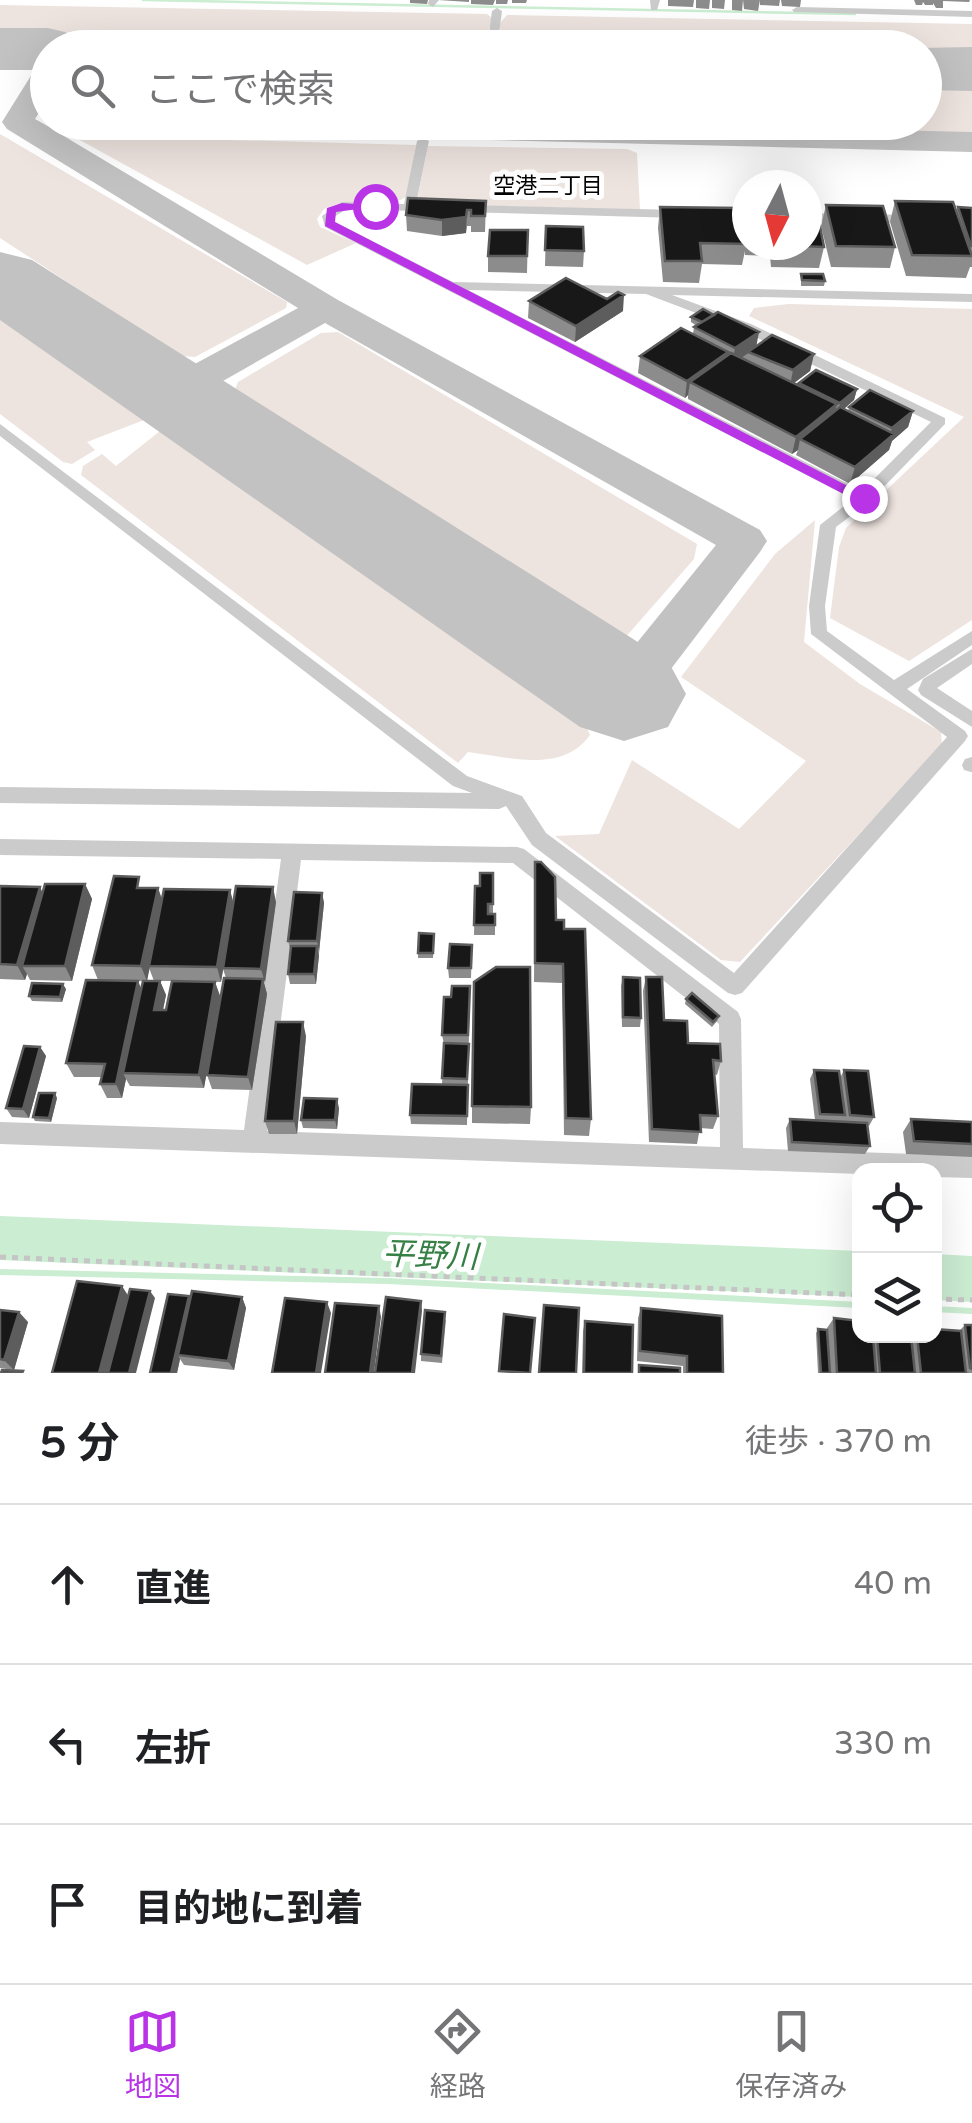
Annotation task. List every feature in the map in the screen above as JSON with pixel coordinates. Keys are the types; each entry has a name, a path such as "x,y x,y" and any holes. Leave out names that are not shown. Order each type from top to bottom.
{"street":[{"path":"861,0 866,12"},
{"path":"798,10 972,14"},
{"path":"495,30 497,11"},
{"path":"409,208 422,141"},
{"path":"688,214 342,206 331,210 329,224 864,498"},
{"path":"822,217 935,220"},
{"path":"446,286 972,298"},
{"path":"0,429 460,781 515,802 539,838 735,986 959,736 819,634 817,606 828,525 864,498 940,422 725,318 644,289"},
{"path":"721,290 725,318"},
{"path":"893,689 972,637"},
{"path":"972,655 929,684 927,690 972,720"},
{"path":"0,795 515,802"},
{"path":"0,847 517,855 730,1019 732,1158"},
{"path":"254,1142 292,852"},
{"path":"0,1132 972,1167"}],"path":[{"path":"0,1258 852,1295"},
{"path":"942,1299 972,1300"}],"shaded area":[{"path":"0,5 487,14 492,18 489,30 0,31"},
{"path":"507,15 972,24 972,50 942,49 942,30 500,30 499,24"},
{"path":"942,88 972,89 972,133 942,132"},
{"path":"0,134 287,302 286,308 195,357 181,356 0,238"},
{"path":"80,140 416,145 407,196 388,203 334,205 324,209 317,219 320,227 356,243 307,265"},
{"path":"428,146 627,149 637,153 640,210 423,204 417,200"},
{"path":"789,304 972,309 972,620 909,661 830,618 839,547 846,528 964,417 749,316 754,308"},
{"path":"0,316 144,420 87,442 95,450 72,464 63,462 0,414"},
{"path":"338,332 697,544 694,559 624,639 235,390 238,382 321,333"},
{"path":"165,427 585,724 590,735 565,755 550,759 468,752 458,763 81,475 83,466 102,454 116,466"},
{"path":"815,520 804,642 860,684 941,732 942,745 740,962 721,960 555,836 599,834 632,760 739,829 806,761 681,677 775,554"}],"building":[{"path":"408,198 486,201 485,216 471,216 471,210 467,210 466,217 442,220 406,215"},
{"path":"895,201 953,202 972,256 912,255"},
{"path":"826,205 883,206 895,247 836,246"},
{"path":"660,207 732,208 732,244 700,243 702,261 665,261"},
{"path":"958,207 972,208 972,246 971,246"},
{"path":"546,226 583,227 584,251 545,250"},
{"path":"490,230 528,230 527,256 488,256"},
{"path":"801,274 823,274 825,281 802,280"},
{"path":"566,278 607,299 618,292 624,295 576,326 529,301"},
{"path":"703,309 714,315 702,322 691,317"},
{"path":"718,312 759,332 735,348 694,327"},
{"path":"681,328 728,352 687,381 640,356"},
{"path":"772,335 814,354 793,370 748,352"},
{"path":"731,353 837,404 796,437 690,382"},
{"path":"816,370 857,389 840,403 799,383"},
{"path":"870,390 913,411 892,428 849,407"},
{"path":"840,407 894,434 855,467 800,439"},
{"path":"535,862 541,862 555,877 556,920 564,920 564,929 585,929 591,1119 566,1118 563,964 535,963"},
{"path":"480,873 493,873 493,904 488,904 488,914 495,914 495,925 474,925 475,886 480,886"},
{"path":"114,876 139,877 137,888 158,888 141,966 92,965"},
{"path":"45,884 85,884 65,966 22,966"},
{"path":"0,886 40,887 17,965 0,964"},
{"path":"236,886 273,887 261,969 223,968"},
{"path":"164,889 230,890 217,967 149,966"},
{"path":"294,892 322,893 317,941 288,941"},
{"path":"419,933 434,934 433,953 418,953"},
{"path":"450,944 472,945 471,968 448,968"},
{"path":"291,946 317,946 314,974 288,974"},
{"path":"496,967 530,967 531,1107 472,1106 474,982"},
{"path":"623,977 640,978 641,1018 623,1017"},
{"path":"646,977 662,977 664,1020 687,1021 688,1043 720,1044 721,1061 713,1060 718,1116 700,1115 701,1132 652,1129"},
{"path":"224,978 263,979 248,1077 207,1075"},
{"path":"86,980 138,981 116,1084 100,1084 105,1064 66,1063"},
{"path":"143,981 160,981 154,1010 166,1010 172,981 215,982 199,1075 123,1073"},
{"path":"32,983 63,984 60,997 29,996"},
{"path":"452,986 470,986 468,1035 442,1035 444,997 451,997"},
{"path":"692,993 719,1016 713,1022 686,999"},
{"path":"276,1022 303,1022 294,1121 265,1121"},
{"path":"444,1043 469,1044 467,1079 442,1078"},
{"path":"24,1046 40,1047 23,1109 6,1108"},
{"path":"814,1070 839,1071 845,1115 820,1114"},
{"path":"844,1070 868,1071 874,1117 850,1115"},
{"path":"412,1084 468,1085 467,1116 410,1115"},
{"path":"39,1093 55,1093 49,1118 33,1117"},
{"path":"304,1098 337,1099 335,1120 301,1120"},
{"path":"790,1119 867,1123 870,1146 792,1142"},
{"path":"911,1119 972,1122 972,1144 914,1141"},
{"path":"77,1281 122,1286 99,1373 52,1373"},
{"path":"130,1289 150,1291 129,1373 108,1373"},
{"path":"192,1291 242,1297 228,1361 178,1355"},
{"path":"168,1294 189,1296 171,1373 150,1373"},
{"path":"386,1297 421,1301 412,1373 375,1373"},
{"path":"285,1298 327,1302 316,1373 272,1373"},
{"path":"335,1303 379,1306 370,1373 325,1373"},
{"path":"544,1305 579,1308 576,1373 539,1373"},
{"path":"641,1308 722,1316 723,1373 687,1373 687,1356 640,1351"},
{"path":"0,1310 19,1312 4,1360 0,1359"},
{"path":"425,1310 445,1312 441,1356 421,1354"},
{"path":"504,1314 535,1318 530,1373 499,1371"},
{"path":"834,1318 852,1320 852,1343 874,1343 876,1373 837,1373"},
{"path":"585,1321 633,1325 632,1373 584,1373"},
{"path":"965,1325 972,1325 972,1369 970,1368"},
{"path":"818,1329 827,1330 830,1373 821,1373"},
{"path":"942,1330 961,1331 966,1373 921,1373 918,1343 942,1343"},
{"path":"878,1343 912,1343 915,1373 880,1373"},
{"path":"639,1365 680,1368 680,1373 639,1373"}],"waterway":[{"path":"143,0 855,14"},
{"name":"平野川","path":"0,1238 852,1274"},
{"path":"0,1272 388,1281 852,1305"},
{"name":"平野川","path":"942,1277 972,1279"},
{"path":"942,1309 972,1311"}],"taxiway":[{"path":"30,102 18,122 30,129"},
{"path":"48,140 325,308"},
{"path":"881,140 972,142"},
{"path":"0,290 10,286"},
{"path":"172,393 325,308"},
{"path":"325,308 744,541 624,694"}],"runway":[{"path":"0,49 30,49"},
{"path":"942,68 972,69"},
{"path":"0,279 624,694"}],"district":[{"name":"空港二丁目","path":"548,186"}],"route":[{"path":"375,206 331,210 329,224 864,498"}]}
